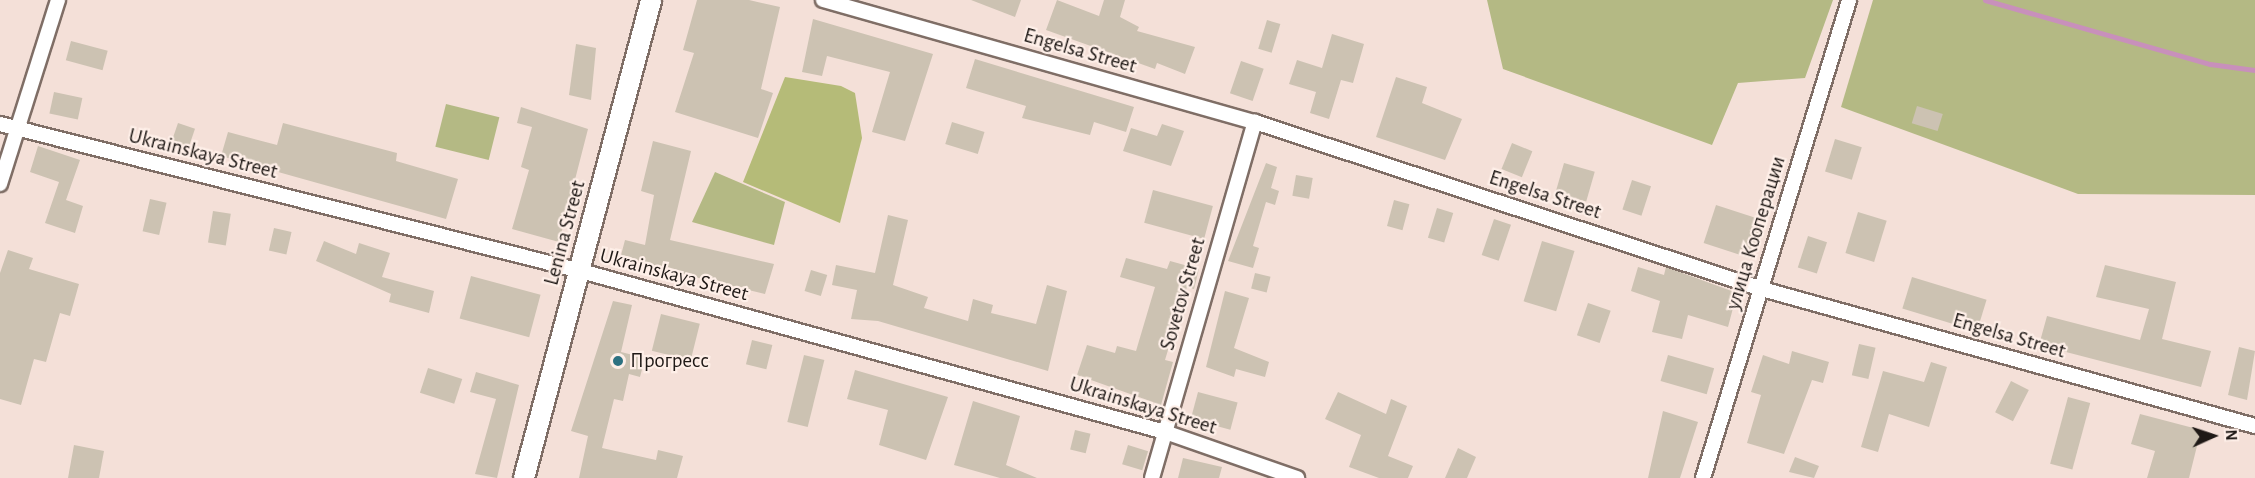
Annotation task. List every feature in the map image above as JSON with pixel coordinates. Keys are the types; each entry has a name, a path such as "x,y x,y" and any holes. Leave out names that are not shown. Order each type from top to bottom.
{"street":[{"path":"0,184 58,0"},
{"name":"Lenina Street","path":"524,478 581,271 651,0"},
{"name":"Engelsa Street","path":"823,0 1255,122 1761,289 2255,426"},
{"name":"улица Кооперации","path":"1703,478 1849,0"},
{"name":"Sovetov Street","path":"1152,478 1255,122"},
{"name":"Ukrainskaya Street","path":"0,124 581,271 1165,432 1297,478"}],"green space":[{"path":"1487,0 1833,0 1805,78 1738,83 1712,145 1503,69"},
{"path":"1873,0 2255,0 2255,195 2078,194 1841,107"},
{"path":"785,77 841,86 855,93 862,138 840,223 743,182"},
{"path":"446,104 499,117 489,160 435,147"},
{"path":"715,172 785,202 774,245 692,222"}],"building":[{"path":"697,0 749,0 780,7 761,89 773,93 758,138 675,112 694,53 683,50"},
{"path":"971,0 1021,0 1015,17"},
{"path":"1057,0 1099,16 1104,0 1125,0 1120,17 1139,27 1137,31 1195,47 1185,74 1157,63 1155,69 1046,30"},
{"path":"813,19 933,54 905,141 872,132 890,72 827,56 822,76 802,72"},
{"path":"1267,20 1280,24 1272,53 1258,49"},
{"path":"1332,34 1364,44 1353,83 1341,80 1329,119 1310,113 1316,92 1289,84 1297,60 1322,68"},
{"path":"71,41 108,51 103,70 66,60"},
{"path":"576,44 596,48 591,100 569,95"},
{"path":"975,59 1134,107 1126,132 1094,122 1090,135 1022,118 1026,106 966,88"},
{"path":"1241,61 1264,69 1253,101 1230,93"},
{"path":"1396,77 1427,87 1422,103 1462,119 1445,160 1376,137"},
{"path":"54,92 82,98 78,120 49,114"},
{"path":"1917,106 1943,114 1938,131 1912,123"},
{"path":"521,107 588,129 559,242 512,229 529,170 521,167 532,127 517,123"},
{"path":"952,122 985,132 978,154 945,144"},
{"path":"178,123 195,129 188,150 171,144"},
{"path":"283,123 397,153 396,161 458,179 446,219 221,156 228,132 277,145"},
{"path":"1162,124 1184,131 1171,166 1123,151 1131,128 1157,136"},
{"path":"1835,139 1862,147 1852,180 1825,172"},
{"path":"653,141 691,151 670,240 774,264 765,294 620,259 625,240 645,245 654,195 641,191"},
{"path":"1512,143 1532,151 1522,177 1502,169"},
{"path":"38,146 80,160 66,200 83,206 75,233 45,223 59,182 30,172"},
{"path":"1266,163 1277,167 1271,188 1279,191 1275,205 1266,202 1253,246 1259,248 1253,268 1228,261"},
{"path":"1564,163 1595,172 1586,202 1555,193"},
{"path":"1296,175 1313,178 1309,199 1292,196"},
{"path":"1632,180 1651,186 1641,216 1622,209"},
{"path":"1153,190 1213,206 1204,239 1144,223"},
{"path":"150,199 167,203 159,235 143,231"},
{"path":"1394,200 1409,204 1402,230 1387,226"},
{"path":"1716,205 1765,221 1752,259 1704,243"},
{"path":"1437,208 1453,213 1444,243 1428,238"},
{"path":"213,211 231,214 226,245 208,243"},
{"path":"1858,212 1887,221 1874,262 1845,253"},
{"path":"888,215 908,220 893,285 928,297 924,308 968,321 973,299 993,305 991,313 1036,324 1047,285 1067,291 1048,371 878,321 851,319 857,290 832,285 836,265 875,273"},
{"path":"1494,219 1511,225 1499,261 1482,255"},
{"path":"274,228 292,232 286,254 269,250"},
{"path":"1808,236 1827,242 1817,274 1798,267"},
{"path":"324,241 356,254 359,243 390,253 382,277 434,291 429,313 389,302 391,294 316,261"},
{"path":"1542,241 1575,251 1556,311 1524,301"},
{"path":"8,250 33,258 29,269 79,284 70,316 60,313 46,362 34,359 21,405 0,399 0,273"},
{"path":"1126,258 1167,269 1170,261 1199,269 1194,289 1187,287 1165,360 1173,362 1161,405 1077,375 1087,345 1115,353 1117,346 1136,351 1155,287 1120,277"},
{"path":"2105,265 2176,282 2162,339 2211,351 2201,387 2039,345 2047,316 2140,340 2149,309 2096,297"},
{"path":"1638,267 1664,275 1666,267 1737,293 1728,327 1688,315 1682,339 1652,332 1660,301 1631,291"},
{"path":"811,270 827,275 821,296 805,291"},
{"path":"1255,273 1271,277 1267,292 1251,289"},
{"path":"471,276 541,295 529,337 460,319"},
{"path":"1912,277 1987,300 1977,331 1902,309"},
{"path":"1225,291 1249,298 1234,348 1269,362 1265,377 1236,369 1234,377 1206,367"},
{"path":"613,301 632,305 621,352 645,358 640,377 629,374 623,401 614,399 602,448 656,460 658,450 683,456 677,478 579,478 588,436 571,431"},
{"path":"1588,303 1611,311 1600,343 1577,335"},
{"path":"661,314 700,324 691,361 652,351"},
{"path":"752,340 772,345 766,369 746,364"},
{"path":"1859,344 1876,348 1868,379 1852,375"},
{"path":"2239,347 2255,351 2247,400 2228,395"},
{"path":"1792,351 1829,362 1823,383 1812,380 1784,454 1747,443 1761,395 1751,392 1763,355 1789,364"},
{"path":"804,355 824,360 808,427 787,422"},
{"path":"1668,355 1714,368 1707,394 1661,381"},
{"path":"1931,362 1947,367 1929,427 1889,414 1878,452 1861,447 1883,371 1924,382"},
{"path":"428,368 462,379 454,404 420,393"},
{"path":"855,370 948,397 926,460 879,445 888,410 847,399"},
{"path":"476,372 519,385 497,478 475,474 496,399 470,392"},
{"path":"2011,381 2029,390 2013,421 1995,412"},
{"path":"1198,392 1238,403 1230,430 1191,419"},
{"path":"1338,392 1386,414 1391,399 1407,406 1388,456 1413,466 1408,478 1379,478 1349,467 1361,435 1325,419"},
{"path":"2068,397 2090,403 2072,470 2050,464"},
{"path":"973,401 1020,416 1006,465 1037,478 1000,478 954,465"},
{"path":"1663,411 1698,422 1680,478 1648,478"},
{"path":"2140,414 2201,430 2189,478 2147,478 2155,451 2131,444"},
{"path":"1075,430 1091,434 1086,453 1070,449"},
{"path":"74,445 104,451 99,478 68,478"},
{"path":"1128,445 1148,451 1142,470 1122,464"},
{"path":"1458,448 1476,457 1467,478 1445,478"},
{"path":"1795,457 1819,466 1814,478 1789,472"},
{"path":"1183,458 1222,467 1219,478 1178,478"}],"waterway":[{"path":"1985,0 2210,64 2255,70"}],"place":[{"name":"Прогресс","path":"618,361"}]}
